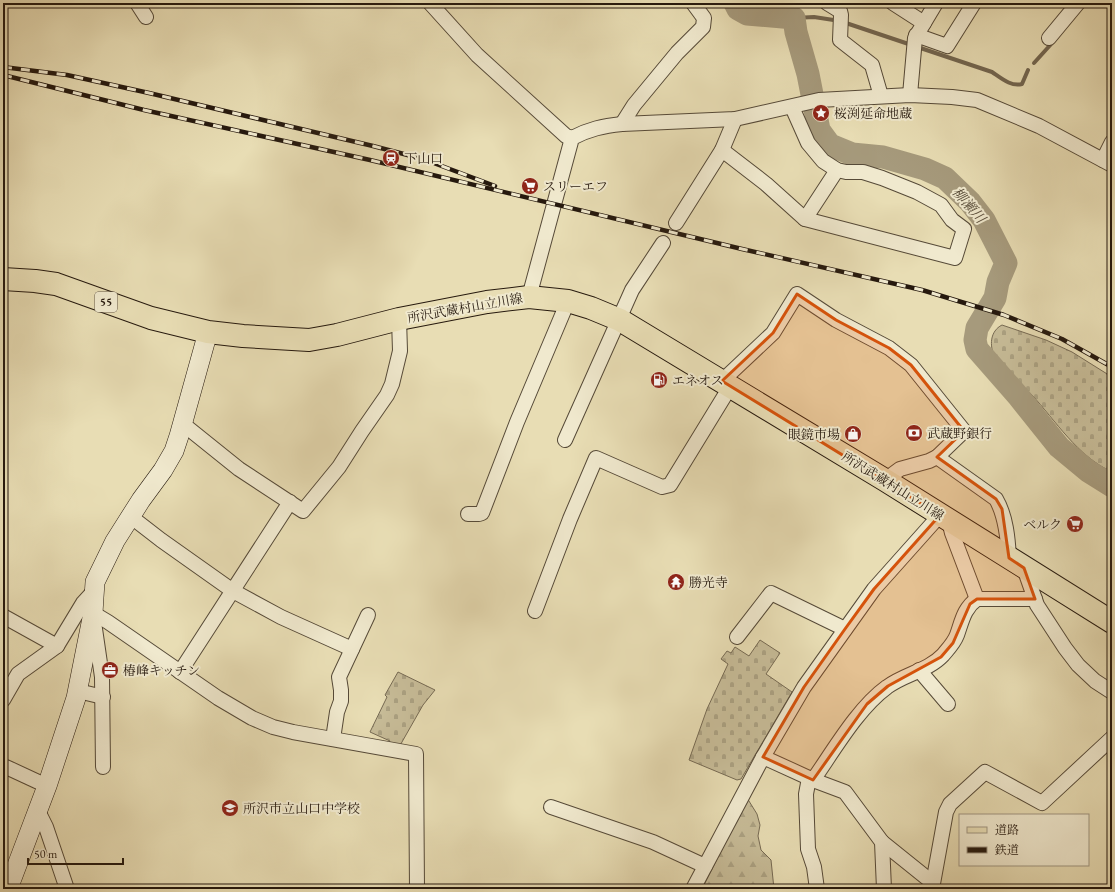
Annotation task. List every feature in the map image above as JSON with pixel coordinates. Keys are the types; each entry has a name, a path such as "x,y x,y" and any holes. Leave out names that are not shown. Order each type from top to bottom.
{"main road":[{"name":"所沢武蔵村山立川線","path":"3,279 56,284 151,318 208,332 243,336 309,340 337,335 399,319 487,302 529,297 568,301 591,308 620,320 885,480 1112,622"}],"street":[{"path":"137,3 146,17"},
{"path":"430,3 477,54 566,136 572,138 588,130 622,124 735,120 819,100 910,95 977,100 1039,126 1108,163 1112,142"},
{"path":"622,124 634,105 672,59 703,27 704,18 693,3"},
{"path":"827,3 840,11 840,40 872,65 881,96"},
{"path":"910,95 914,41 936,3"},
{"path":"914,41 947,46 974,3"},
{"path":"1049,38 1078,3"},
{"path":"895,4 924,23"},
{"path":"722,150 766,184 805,219 955,258 964,229 952,220 941,205 917,192 882,178 863,172 846,172 837,170 823,161 808,143 798,106"},
{"path":"676,223 722,150 735,120"},
{"path":"529,297 572,138"},
{"path":"805,219 837,170"},
{"path":"565,440 620,320 632,290 663,242"},
{"path":"535,611 570,519 596,458 662,487 670,485 726,384 773,333 797,294 836,320 890,348 911,365 964,431 937,457 929,462 900,469 885,480"},
{"path":"468,514 482,513 517,422 568,301"},
{"path":"183,424 239,469 303,511 339,467 387,395 392,384 400,351 399,319"},
{"path":"8,889 47,786 78,691 93,613 95,582 103,564 130,516 155,482 174,452 208,332"},
{"path":"937,457 996,499 1002,509 1008,546 1037,605 1078,665 1095,681 1112,692"},
{"path":"180,672 290,502"},
{"path":"130,516 233,591 281,617 352,649"},
{"path":"693,889 763,757 804,687 874,589 944,518 952,533 977,599"},
{"path":"3,700 18,674 57,646 83,603 94,591"},
{"path":"737,637 771,593 845,629"},
{"path":"817,889 814,867 808,849 806,794 811,779 867,704 888,686 931,665 941,657 957,635 970,604 977,599 1035,599"},
{"path":"93,613 218,698 252,718 273,727 293,732 416,754 416,889"},
{"path":"93,613 103,697 103,767"},
{"path":"333,739 340,701 340,677 368,615"},
{"path":"3,616 57,646"},
{"path":"919,670 948,704"},
{"path":"3,676 18,674"},
{"path":"78,691 103,697"},
{"path":"932,886 946,812 950,804 985,772 1042,803 1112,738"},
{"path":"763,757 811,779 845,792 882,842 932,886"},
{"path":"3,769 6,768 47,786"},
{"path":"551,807 653,842 705,866"},
{"path":"38,811 46,827 67,889"},
{"path":"882,842 884,889"}],"highlighted area":[{"path":"797,294 836,320 889,348 911,365 964,431 937,457 996,499 1002,509 1009,558 1024,568 1035,599 977,599 970,604 953,643 941,657 888,686 867,704 813,780 763,757 804,687 874,589 940,515 722,381 773,333"}],"green space":[{"path":"1002,325 1046,340 1072,352 1112,377 1112,472 1088,457 995,357 991,344 992,339 995,331"},
{"path":"760,640 780,653 766,674 792,692 741,779 737,780 689,760 707,709 728,664 721,659 727,651 731,653 735,647 749,656"},
{"path":"398,672 435,690 423,705 398,749 387,747 390,741 370,732 387,697 385,695"},
{"path":"744,793 757,814 760,825 758,836 761,850 771,860 774,889 702,889 721,851"}],"waterway":[{"name":"柳瀬川","path":"735,3 738,9 747,14 794,18 796,32 808,74 819,130 830,145 852,154 883,157 925,169 945,178 970,202 984,220 1006,263 998,282 995,298 977,328 975,340 977,349 1019,397 1059,447 1088,471 1112,486"},
{"path":"794,18 814,17 840,21 992,72 1006,81 1018,85 1022,84 1028,70"},
{"path":"1034,63 1053,42"}],"railway":[{"path":"3,67 67,75 373,146 423,159 495,186"},
{"path":"3,75 144,110 370,160 742,249 922,290 1004,315 1062,339 1112,367"}],"place":[{"name":"桜渕延命地蔵","path":"821,113"},
{"name":"下山口","path":"391,158"},
{"name":"スリーエフ","path":"530,186"},
{"name":"エネオス","path":"659,380"},
{"name":"武蔵野銀行","path":"914,433"},
{"name":"眼鏡市場","path":"853,434"},
{"name":"ベルク","path":"1075,524"},
{"name":"勝光寺","path":"676,582"},
{"name":"椿峰キッチン","path":"110,670"},
{"name":"所沢市立山口中学校","path":"230,808"}]}
